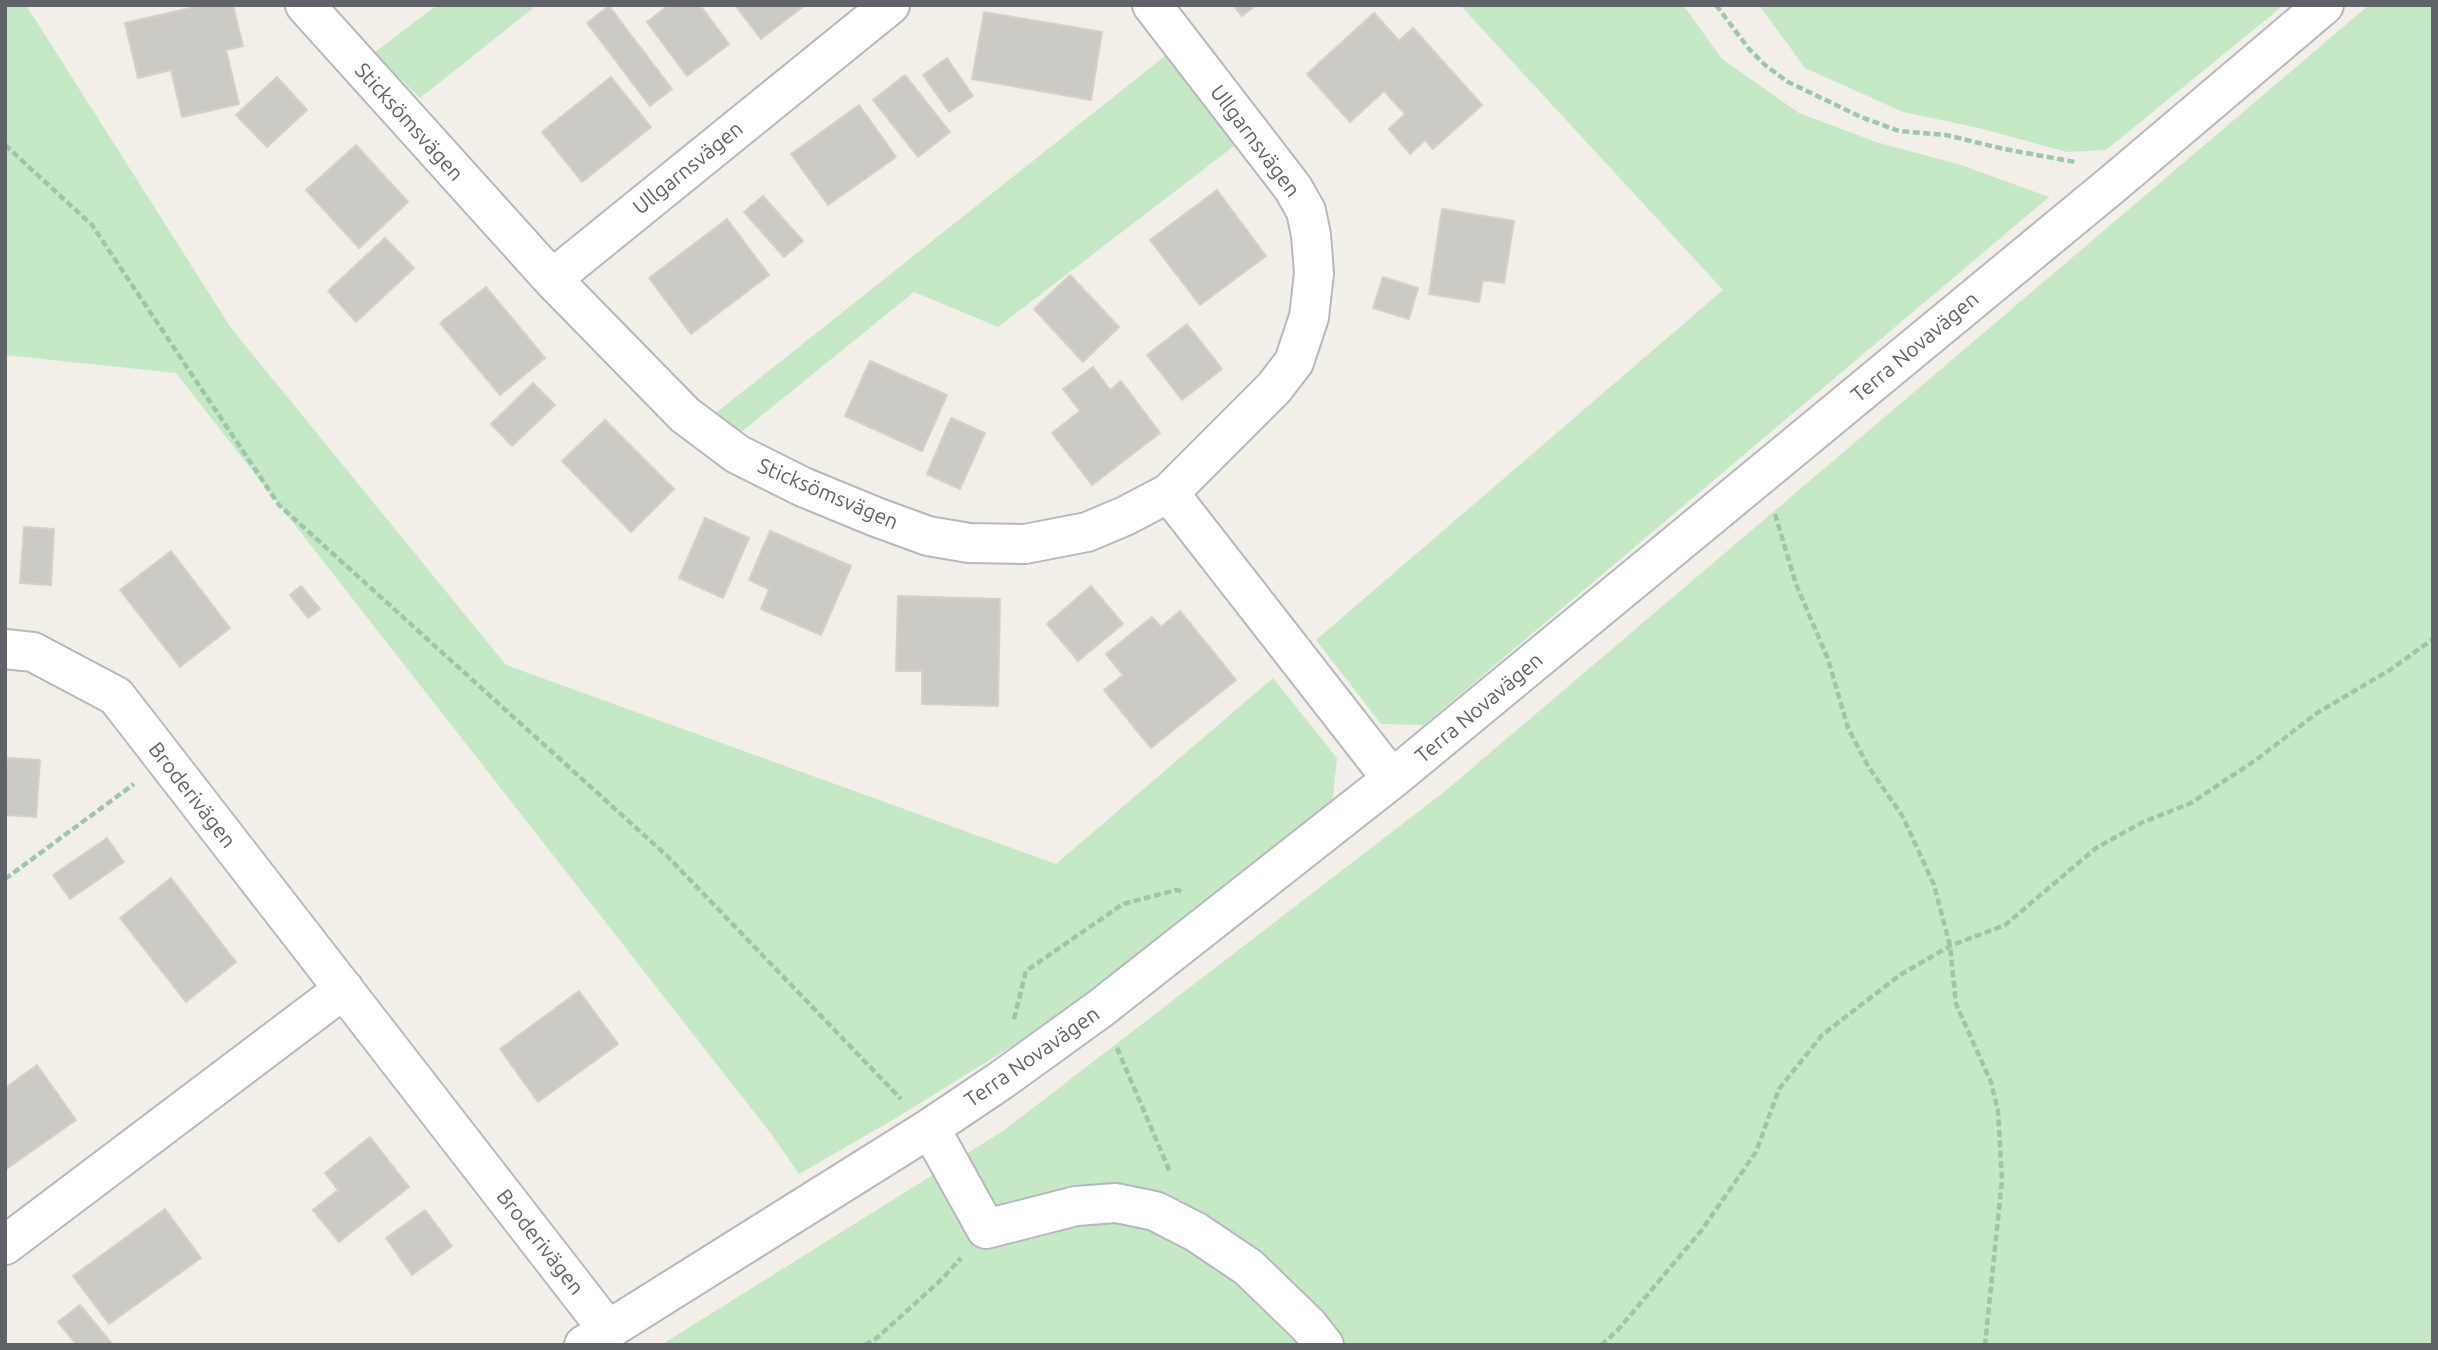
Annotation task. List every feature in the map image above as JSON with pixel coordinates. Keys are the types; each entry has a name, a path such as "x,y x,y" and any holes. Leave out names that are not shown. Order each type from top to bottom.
{"street":[{"name":"Sticksömsvägen","path":"306,5 552,279 685,415 737,454 803,487 928,536 970,543 1025,544 1087,532 1169,493"},
{"name":"Ullgarnsvägen","path":"552,279 890,5"},
{"name":"Ullgarnsvägen","path":"1152,5 1293,188 1306,211 1314,272 1309,317 1294,362 1274,388 1169,493"},
{"name":"Terra Novavägen","path":"596,1337 930,1128 1101,1008 1392,779 2114,183 2324,5"},
{"path":"1169,493 1392,779"},
{"name":"Broderivägen","path":"5,649 33,652 116,696 344,989 596,1337"},
{"path":"5,1245 344,989"},
{"path":"930,1128 986,1229 1076,1206 1116,1203 1154,1211 1196,1231 1248,1267 1308,1325 1324,1345"}],"path":[{"path":"1716,5 1749,49 1765,65 1788,82 1861,117 1899,131 1946,135 2004,149 2097,164 2114,183"},
{"path":"5,145 92,225 279,505 666,855 930,1128"},
{"path":"1762,473 1796,583 1828,659 1848,728 1867,766 1903,817 1934,885 1950,947 1956,1004 1992,1082 2002,1180 1985,1345"},
{"path":"1601,1345 1617,1331 1701,1231 1756,1152 1779,1089 1822,1035 1900,975 1950,947 2005,925 2096,848 2141,823 2191,803 2256,760 2317,713 2390,670 2433,639"},
{"path":"5,879 166,761"},
{"path":"1101,1008 1196,1231"}],"green space":[{"path":"5,5 26,5 231,328 506,665 1056,864 1273,678 1337,758 1332,804 1075,1007 896,1118 799,1174 772,1135 176,373 5,355"},
{"path":"437,5 537,5 420,98 374,53"},
{"path":"1460,5 1683,5 1722,59 1799,113 1876,142 1961,165 2049,197 1424,725 1381,724 1316,640 1723,290"},
{"path":"1759,5 2284,5 2106,150 2067,152 1979,128 1903,112 1805,68"},
{"path":"2369,5 2433,5 2433,1345 661,1345 1003,1131 1444,792"},
{"path":"1165,56 1238,143 998,327 914,292 740,433 712,416"}],"building":[{"path":"203,5 233,5 243,46 226,50 239,104 182,117 171,70 138,78 125,23"},
{"path":"669,5 700,5 729,44 687,76 647,22"},
{"path":"735,5 805,5 761,39"},
{"path":"1233,5 1256,5 1242,16"},
{"path":"609,6 672,89 650,106 587,23"},
{"path":"984,12 1102,32 1091,100 972,79"},
{"path":"1374,13 1399,41 1413,28 1482,105 1433,149 1425,140 1410,154 1389,129 1405,114 1384,91 1350,122 1307,74"},
{"path":"947,58 973,96 949,112 923,75"},
{"path":"905,75 950,132 918,157 873,100"},
{"path":"277,77 307,110 267,147 236,115"},
{"path":"611,77 651,127 582,182 542,132"},
{"path":"859,105 896,157 828,205 791,154"},
{"path":"356,145 408,202 359,248 306,190"},
{"path":"1217,190 1266,256 1200,305 1150,240"},
{"path":"763,196 803,241 784,257 744,212"},
{"path":"1442,209 1514,221 1504,283 1483,280 1479,302 1429,294"},
{"path":"727,219 769,275 691,334 649,278"},
{"path":"385,238 414,268 356,322 328,291"},
{"path":"1070,275 1119,327 1083,362 1034,309"},
{"path":"1383,277 1418,288 1409,319 1373,308"},
{"path":"486,287 545,358 500,395 440,323"},
{"path":"1187,324 1222,369 1182,400 1147,355"},
{"path":"870,361 947,395 922,451 845,416"},
{"path":"1093,367 1110,390 1121,381 1160,433 1092,485 1052,433 1080,411 1063,389"},
{"path":"533,383 555,405 512,446 491,424"},
{"path":"951,418 985,433 960,489 927,474"},
{"path":"605,420 674,489 631,532 562,461"},
{"path":"705,518 749,538 723,598 679,578"},
{"path":"24,527 54,529 51,585 20,583"},
{"path":"770,531 851,566 821,635 761,609 769,589 749,580"},
{"path":"171,551 230,628 180,667 120,590"},
{"path":"301,586 320,609 308,618 290,595"},
{"path":"1091,586 1123,624 1078,661 1047,624"},
{"path":"898,596 1000,599 998,706 922,704 922,671 896,671"},
{"path":"1180,611 1236,680 1151,748 1104,690 1123,675 1106,654 1152,617 1161,627"},
{"path":"7,758 40,760 36,817 5,815"},
{"path":"107,838 124,862 70,899 53,875"},
{"path":"171,878 236,962 186,1002 120,918"},
{"path":"579,991 618,1044 538,1102 500,1049"},
{"path":"37,1065 76,1120 5,1170 5,1088"},
{"path":"370,1137 409,1187 339,1242 313,1210 338,1190 325,1173"},
{"path":"165,1209 201,1258 109,1324 73,1276"},
{"path":"425,1210 452,1246 412,1275 386,1238"},
{"path":"80,1305 113,1345 77,1345 58,1322"}]}
